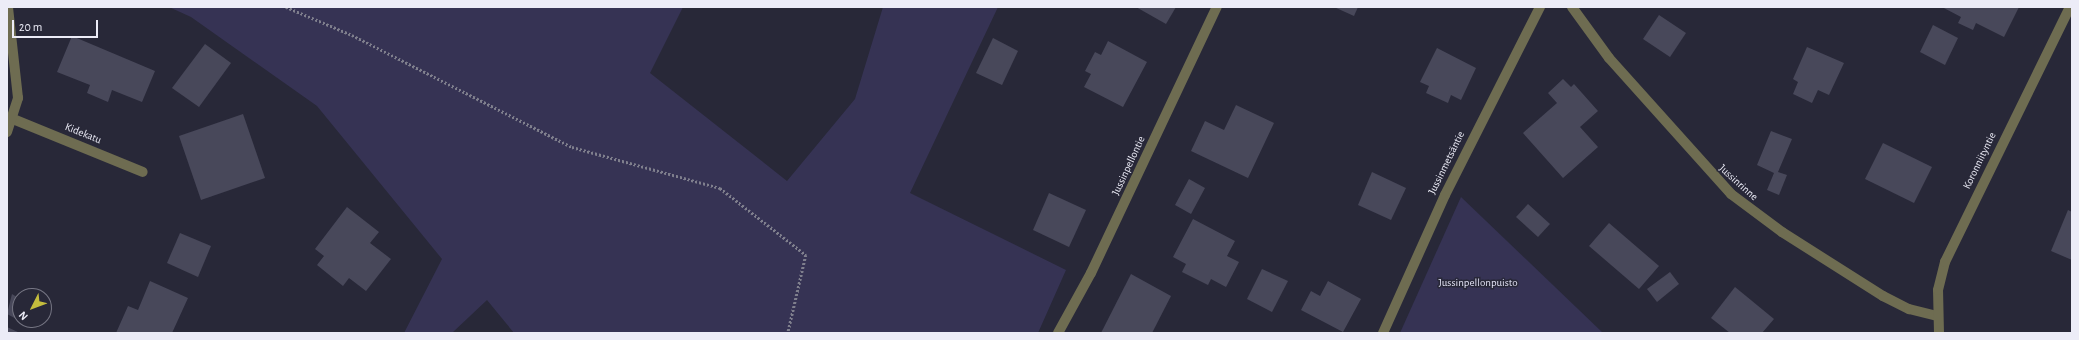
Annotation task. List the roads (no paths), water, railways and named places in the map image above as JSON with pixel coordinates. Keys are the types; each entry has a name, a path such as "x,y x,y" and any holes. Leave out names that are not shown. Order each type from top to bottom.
{"street":[{"path":"7,132 13,119 18,98 17,67 8,7"},
{"name":"Jussinpellontie","path":"1058,333 1092,273 1217,7"},
{"name":"Jussinmetsäntie","path":"1383,333 1445,195 1540,7"},
{"name":"Jussinrinne","path":"1572,7 1609,58 1705,169 1737,199 1782,232 1883,296 1909,309 1937,316"},
{"name":"Koronniityntie","path":"1939,333 1937,316 1938,290 1945,262 2070,7"},
{"name":"Kidekatu","path":"13,119 143,172"}],"park label":[{"name":"Jussinpellonpuisto","path":"1478,283"}]}
